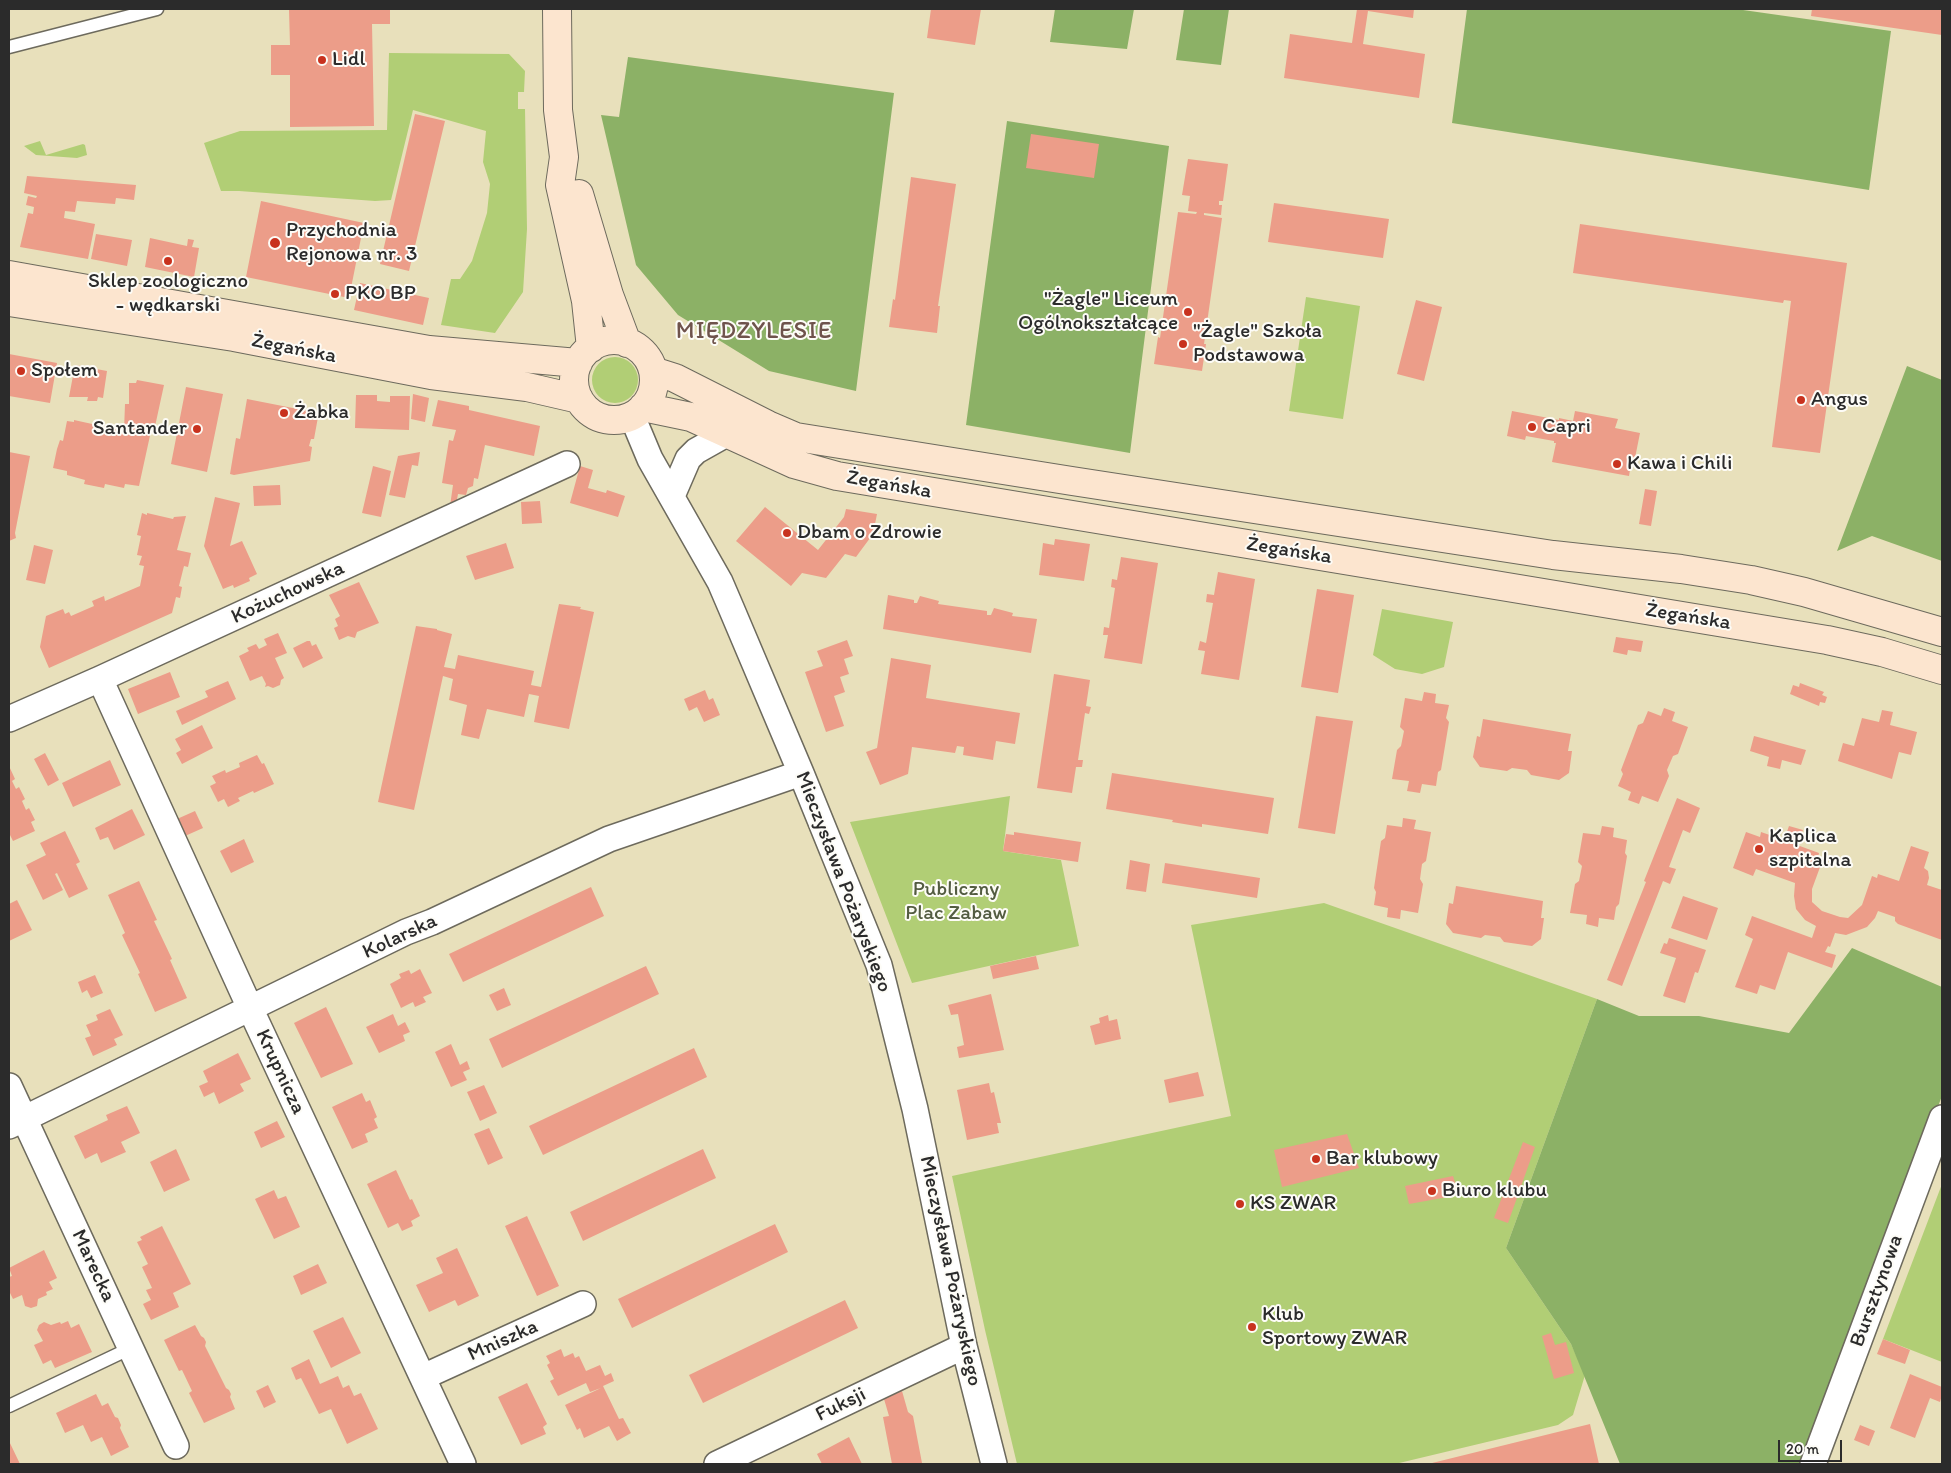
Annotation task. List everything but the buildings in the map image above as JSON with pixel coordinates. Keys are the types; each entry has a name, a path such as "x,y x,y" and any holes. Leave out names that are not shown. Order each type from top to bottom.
{"street":[{"path":"557,9 558,110 564,158 560,185 586,300 584,355 574,381 579,399 586,409 596,416 608,420 620,420 637,412 652,391 653,371 644,354 627,343 608,341 584,355"},
{"path":"564,158 572,172 609,296 627,343"},
{"name":"Żegańska","path":"9,275 430,350 584,355"},
{"name":"Żegańska","path":"9,302 234,337 431,375 527,387 579,399"},
{"name":"Żegańska","path":"653,371 675,378 796,437 1043,477 1554,555 1681,569 1751,580 1804,592 1942,632"},
{"name":"Żegańska","path":"637,412 691,417 794,464 837,476 1827,640 1882,652 1942,670"},
{"name":"Mieczysława Pożaryskiego","path":"637,412 650,459 726,596 879,965 915,1109 964,1346 994,1464"},
{"path":"672,496 688,459 696,451 728,433"},
{"name":"Kożuchowska","path":"9,718 100,679 567,464"},
{"name":"Krupnicza","path":"100,679 250,1008 463,1464"},
{"name":"Kolarska","path":"16,1122 406,932 432,922 609,839 801,773"},
{"name":"Marecka","path":"9,1086 16,1122 131,1348 176,1446"},
{"name":"Bursztynowa","path":"1813,1464 1942,1118"},
{"name":"Mniszka","path":"422,1377 584,1304"},
{"name":"Fuksji","path":"718,1464 964,1346"}],"lane":[{"path":"9,47 157,9"},
{"path":"9,1406 131,1348"}],"green space":[{"path":"1055,9 1134,9 1127,49 1050,42"},
{"path":"1184,9 1229,9 1221,65 1176,60"},
{"path":"1467,9 1736,9 1891,31 1869,190 1452,123"},
{"path":"389,53 509,54 525,71 524,92 518,92 518,109 525,109 527,229 523,292 495,333 441,325 451,279 460,279 472,261 487,213 490,184 483,162 486,131 413,110 391,200 375,201 221,191 204,143 240,131 387,130"},
{"path":"628,57 894,93 856,391 769,371 678,315 636,265 601,115 619,117"},
{"path":"1007,121 1169,146 1130,453 966,425"},
{"path":"40,141 46,155 83,144 85,145 87,155 77,158 36,155 24,146"},
{"path":"1306,297 1360,306 1343,419 1289,411"},
{"path":"610,357 620,357 632,363 637,371 637,389 632,397 624,402 610,403 602,400 595,393 592,385 592,375 595,367 602,360"},
{"path":"1907,366 1942,380 1942,561 1872,536 1837,551"},
{"path":"1382,609 1453,622 1444,667 1422,674 1395,669 1373,655"},
{"name":"Publiczny Plac Zabaw","path":"1010,796 1003,851 1061,860 1079,946 912,983 850,822"},
{"name":"KS ZWAR","path":"1324,903 1597,999 1506,1248 1571,1344 1585,1375 1573,1415 1558,1425 1395,1464 1017,1464 985,1330 952,1176 1231,1116 1191,925"},
{"path":"1852,948 1942,987 1942,1096 1799,1464 1620,1464 1571,1344 1506,1248 1597,999 1639,1016 1699,1016 1789,1033"},
{"path":"1942,1184 1942,1362 1883,1339"}],"place":[{"name":"Lidl","path":"322,60"},
{"name":"Przychodnia Rejonowa nr. 3","path":"275,243"},
{"name":"Sklep zoologiczno - wędkarski","path":"168,261"},
{"name":"PKO BP","path":"335,294"},
{"name":"\"Żagle\" Liceum Ogólnokształcące","path":"1188,312"},
{"name":"\"Żagle\" Szkoła Podstawowa","path":"1183,344"},
{"name":"Społem","path":"21,371"},
{"name":"Angus","path":"1801,400"},
{"name":"Żabka","path":"284,413"},
{"name":"Capri","path":"1532,427"},
{"name":"Santander","path":"197,429"},
{"name":"Kawa i Chili","path":"1617,464"},
{"name":"Dbam o Zdrowie","path":"787,533"},
{"name":"Kaplica szpitalna","path":"1759,849"},
{"name":"Bar klubowy","path":"1316,1159"},
{"name":"Biuro klubu","path":"1432,1191"},
{"name":"KS ZWAR","path":"1240,1204"},
{"name":"Klub Sportowy ZWAR","path":"1252,1327"}],"district":[{"name":"MIĘDZYLESIE","path":"754,332"}]}
